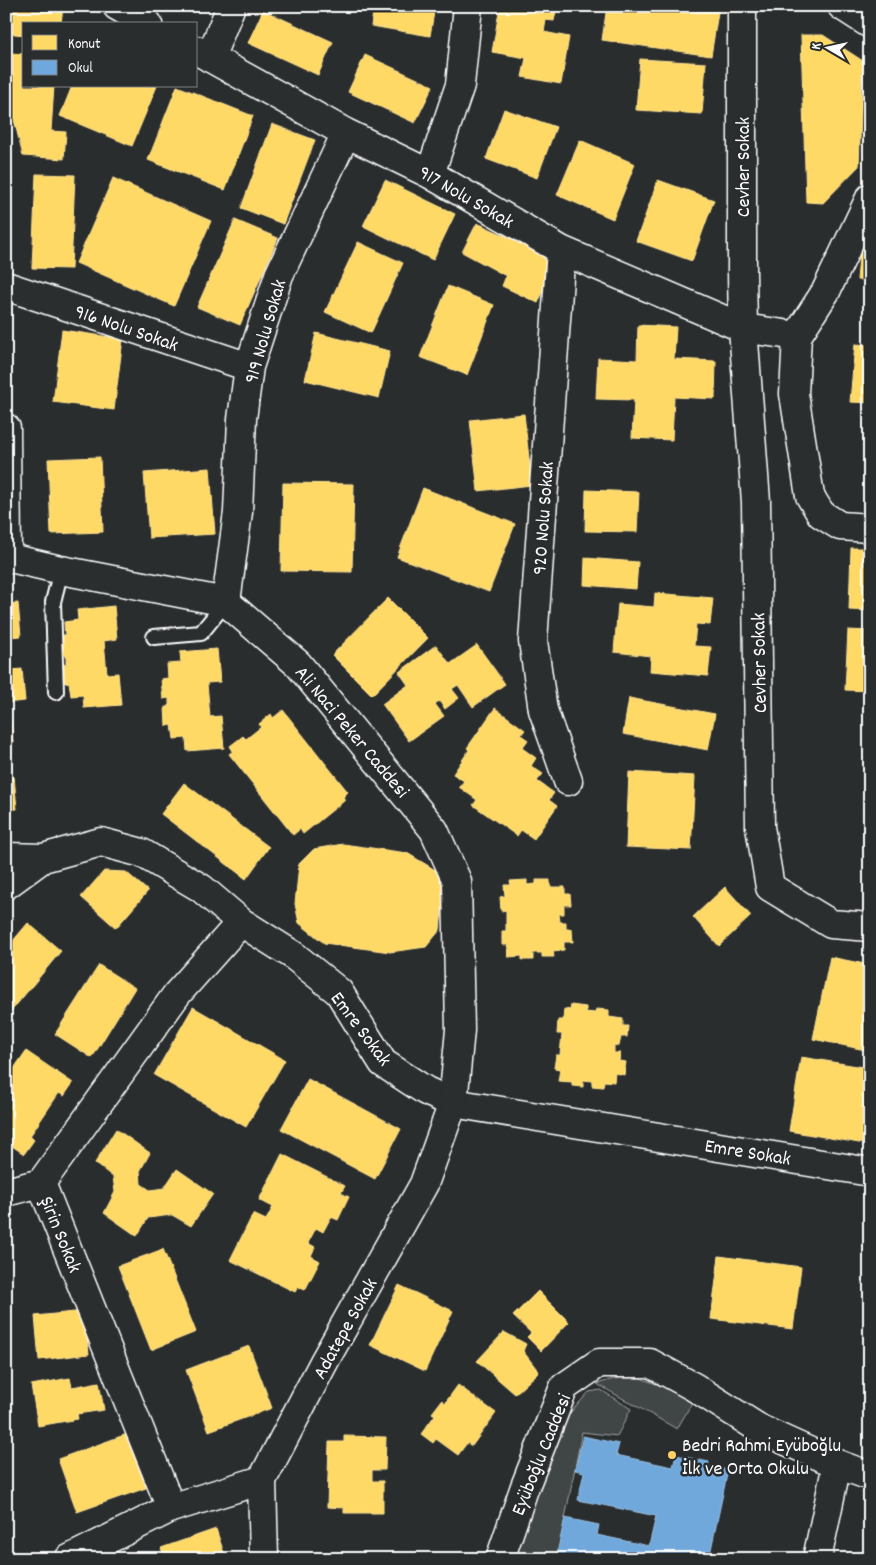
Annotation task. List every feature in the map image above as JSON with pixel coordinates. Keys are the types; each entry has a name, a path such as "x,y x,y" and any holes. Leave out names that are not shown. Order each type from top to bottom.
{"street":[{"path":"117,6 145,22"},
{"path":"203,54 231,6"},
{"path":"430,174 460,86 468,6"},
{"name":"Cevher Sokak","path":"742,6 743,328 756,502 760,827 770,888 830,924 870,927"},
{"path":"842,6 870,24"},
{"name":"917 Nolu Sokak","path":"203,54 346,133 430,174 560,250 743,328"},
{"name":"919 Nolu Sokak","path":"226,602 238,512 242,419 248,367 279,275 346,133"},
{"path":"870,198 826,291 797,336 794,394 810,496 821,514 840,526 870,528"},
{"name":"920 Nolu Sokak","path":"560,250 533,641 543,710 568,780"},
{"name":"916 Nolu Sokak","path":"6,286 248,367"},
{"path":"743,328 797,336"},
{"path":"6,428 6,557"},
{"name":"Ali Naci Peker Caddesi","path":"6,557 61,570 226,602 304,671 434,830 457,880 460,1030 453,1103"},
{"name":"Emre Sokak","path":"6,857 43,858 102,842 142,853 201,888 241,922 293,955 339,992 383,1063 426,1091 453,1103 870,1172"},
{"path":"6,885 43,858"},
{"name":"Şirin Sokak","path":"171,1508 41,1183 177,994 241,922"},
{"name":"Adatepe Sokak","path":"264,1559 262,1480 325,1360 424,1184 453,1103"},
{"path":"6,1192 41,1183"},
{"name":"Eyüboğlu Caddesi","path":"500,1559 524,1489 564,1387 599,1363 650,1363 694,1387 760,1429 837,1464 870,1476"},
{"path":"817,1559 837,1464"},
{"path":"69,1559 171,1508 262,1480"}],"lane":[{"path":"56,692 53,602 61,570"},
{"path":"154,637 201,633 226,602"}],"shaded area":[{"path":"617,1378 640,1378 667,1388 693,1401 677,1429 597,1384"},
{"path":"601,1390 631,1409 617,1436 582,1432 557,1559 513,1559 569,1414 589,1392"}],"building: Konut":[{"path":"6,6 63,6 61,22 22,22 22,35 6,33 8,10 6,10"},
{"path":"374,6 435,6 430,36 371,26"},
{"path":"500,6 557,6 554,21 546,20 544,32 569,37 561,84 522,77 526,58 492,52"},
{"path":"607,6 719,6 711,56 602,40"},
{"path":"263,10 333,42 318,75 248,43"},
{"path":"801,35 823,35 863,61 859,166 823,203 806,202"},
{"path":"10,53 22,54 22,88 54,88 51,131 66,132 64,159 23,156 7,91"},
{"path":"365,55 433,86 415,123 348,92"},
{"path":"640,59 706,63 702,114 636,110"},
{"path":"71,88 156,88 132,146 60,116"},
{"path":"176,88 182,88 253,116 225,190 148,160"},
{"path":"504,109 556,127 537,178 486,159"},
{"path":"272,124 315,140 283,224 241,208"},
{"path":"580,140 635,164 613,219 557,195"},
{"path":"36,174 75,175 71,269 32,268"},
{"path":"113,178 211,221 174,306 76,263"},
{"path":"385,180 455,214 433,260 363,226"},
{"path":"658,180 714,200 692,261 636,241"},
{"path":"235,220 278,238 240,325 197,307"},
{"path":"477,223 547,255 544,289 538,303 502,286 506,276 462,252"},
{"path":"861,234 870,235 870,281 857,280"},
{"path":"358,242 403,263 371,333 325,312"},
{"path":"448,286 494,305 467,375 420,357"},
{"path":"638,325 676,327 674,359 716,361 715,399 674,397 672,440 632,438 634,400 596,399 598,358 637,360"},
{"path":"62,330 123,339 114,410 53,402"},
{"path":"316,333 390,351 379,398 305,380"},
{"path":"855,344 870,345 870,403 850,402"},
{"path":"524,414 532,485 478,491 470,420"},
{"path":"100,457 103,532 51,534 48,459"},
{"path":"210,468 215,534 149,538 144,473"},
{"path":"283,483 354,484 352,572 281,571"},
{"path":"423,488 515,524 489,592 397,557"},
{"path":"586,490 639,492 637,532 585,531"},
{"path":"851,548 870,548 870,611 849,610"},
{"path":"585,558 638,562 636,589 584,585"},
{"path":"655,593 713,598 710,625 696,624 694,646 711,647 708,676 650,671 651,656 614,652 618,604 654,607"},
{"path":"388,598 428,638 372,695 332,655"},
{"path":"18,603 21,636 9,637 11,670 22,669 25,701 6,703 6,604"},
{"path":"114,606 117,639 104,641 107,674 118,673 121,705 84,708 83,695 71,696 69,682 63,683 62,665 66,664 66,655 60,656 58,636 65,635 64,622 78,620 77,610"},
{"path":"848,630 870,631 870,691 845,690"},
{"path":"436,645 450,664 477,645 505,684 473,707 458,685 452,689 459,698 445,709 439,701 435,704 444,716 409,741 382,704 408,685 399,672"},
{"path":"217,649 220,682 207,683 210,717 221,716 224,748 187,751 186,738 174,739 172,725 166,726 165,707 169,707 169,698 163,699 161,679 168,678 167,664 181,663 180,652"},
{"path":"629,698 715,714 708,750 623,734"},
{"path":"495,708 525,730 521,735 528,740 522,748 536,758 531,766 543,774 537,781 554,793 549,800 557,806 534,839 521,830 517,836 473,805 477,800 459,787 464,781 453,774 469,750 467,748"},
{"path":"10,710 13,743 6,744 6,711"},
{"path":"283,710 348,792 343,797 345,800 303,834 300,829 293,835 229,754 233,751 230,746 243,736 246,739 261,727 259,724 271,714 273,718"},
{"path":"629,772 695,776 691,850 626,847"},
{"path":"6,777 14,777 17,809 6,810"},
{"path":"184,783 269,847 246,879 161,814"},
{"path":"343,844 407,853 437,871 444,889 440,930 426,947 390,952 324,943 299,923 295,904 299,864 314,849"},
{"path":"104,871 126,872 148,891 116,928 81,897"},
{"path":"527,880 527,885 536,884 536,880 550,880 550,887 565,887 565,894 570,894 571,905 564,905 564,914 559,914 560,922 566,922 566,929 572,929 573,942 564,942 564,950 553,951 554,957 542,957 542,953 533,953 533,960 522,960 522,956 508,957 508,945 502,945 502,931 506,931 506,910 501,911 500,897 505,896 504,885 511,885 510,881"},
{"path":"725,887 751,916 719,946 693,917"},
{"path":"28,923 61,951 8,1015 6,1014 6,949"},
{"path":"830,957 870,965 870,1051 813,1039"},
{"path":"99,965 135,988 92,1058 55,1034"},
{"path":"571,1005 586,1007 586,1012 595,1013 596,1009 609,1010 609,1017 623,1019 623,1026 628,1026 627,1037 621,1037 619,1046 614,1045 614,1053 620,1053 619,1061 626,1062 624,1075 615,1073 614,1082 604,1081 603,1087 592,1086 592,1081 583,1080 583,1087 572,1086 572,1082 558,1081 560,1069 554,1068 556,1055 560,1055 562,1034 557,1034 558,1020 563,1020 564,1009 570,1010"},
{"path":"193,1007 285,1060 246,1127 154,1075"},
{"path":"26,1051 73,1083 64,1096 59,1093 30,1136 34,1140 24,1154 6,1142 6,1092 12,1084 6,1080"},
{"path":"801,1057 870,1068 868,1096 870,1097 870,1139 865,1144 789,1131"},
{"path":"308,1079 401,1129 375,1179 281,1129"},
{"path":"116,1129 150,1153 140,1171 141,1184 150,1190 164,1188 177,1169 213,1194 191,1226 172,1215 148,1218 137,1236 104,1213 115,1192 113,1177 95,1163"},
{"path":"282,1154 345,1186 341,1193 349,1197 338,1220 331,1217 323,1232 316,1228 308,1243 315,1247 311,1256 320,1261 305,1290 298,1287 295,1292 230,1260 253,1214 266,1220 273,1207 259,1200"},
{"path":"163,1249 196,1332 151,1350 118,1266"},
{"path":"719,1256 801,1267 793,1329 711,1319"},
{"path":"399,1285 453,1311 425,1371 370,1345"},
{"path":"538,1291 569,1322 541,1351 527,1337 531,1333 513,1316"},
{"path":"84,1311 89,1354 39,1360 35,1316"},
{"path":"504,1332 526,1344 523,1351 539,1372 515,1394 477,1361"},
{"path":"249,1346 272,1408 209,1431 186,1370"},
{"path":"70,1378 72,1387 99,1382 104,1410 77,1414 78,1419 38,1426 31,1385"},
{"path":"458,1385 496,1413 472,1446 467,1443 458,1455 436,1439 433,1443 421,1434 435,1415 432,1413 442,1400 445,1403"},
{"path":"127,1434 146,1488 77,1512 58,1459"},
{"path":"344,1436 386,1437 385,1470 372,1470 372,1481 383,1481 383,1513 344,1513 344,1508 327,1507 329,1442 344,1442"},
{"path":"216,1529 226,1559 165,1559 161,1548"}],"building: Okul":[{"path":"583,1436 619,1444 616,1455 673,1467 676,1455 709,1462 708,1466 728,1470 709,1559 564,1559 564,1554 557,1553 565,1518 599,1525 597,1535 649,1546 656,1516 578,1500 584,1472 575,1470"}],"place":[{"name":"Bedri Rahmi Eyüboğlu İlk ve Orta Okulu","path":"672,1455"}]}
